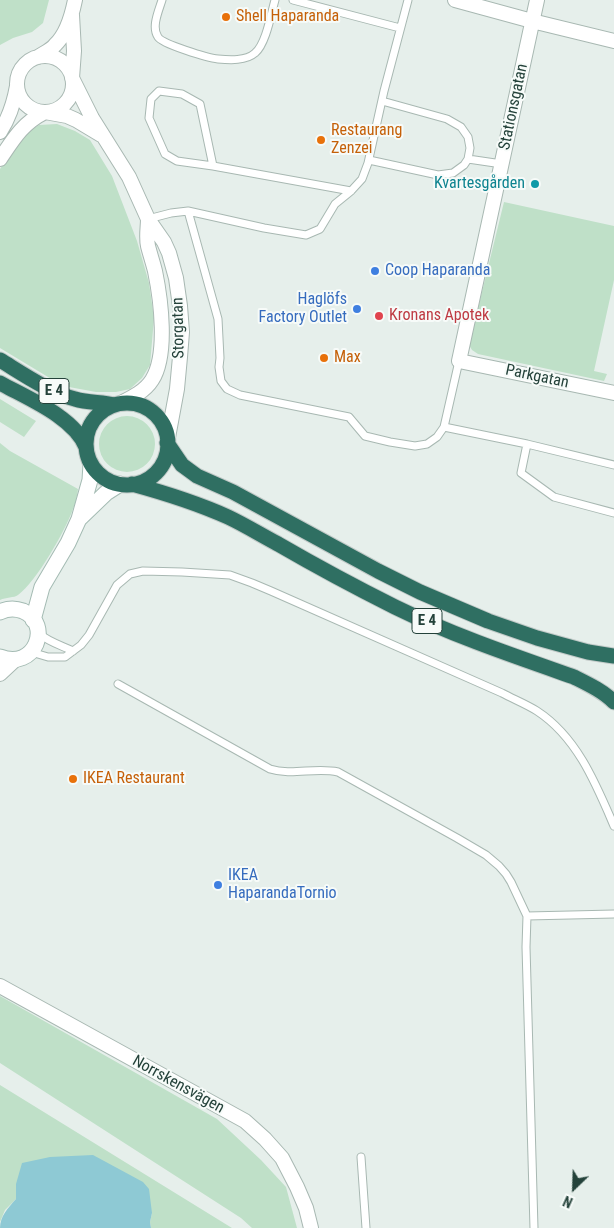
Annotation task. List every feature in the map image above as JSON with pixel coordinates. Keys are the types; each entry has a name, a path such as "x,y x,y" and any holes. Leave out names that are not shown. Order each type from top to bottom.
{"highway":[{"name":"E 4","path":"0,360 55,392 66,396 86,402 136,404 145,407 159,418 166,434 167,443 182,465 197,476 233,492 420,592 488,621 537,638 588,652 614,656"},
{"name":"E 4","path":"0,383 69,423 81,437 91,464 103,477 193,502 226,516 396,607 444,629 574,678 608,696 614,702"},
{"path":"86,447 87,434 93,421 100,412 118,404"},
{"path":"126,484 143,481 159,469 165,457 167,443"}],"street":[{"name":"Storgatan","path":"46,112 56,109 65,103 72,88 74,51 72,15 74,0"},
{"path":"455,0 614,41"},
{"name":"Stationsgatan","path":"459,361 537,0"},
{"name":"Storgatan","path":"72,15 55,46 24,65 19,74 17,85 19,96 35,110 67,116 104,137"},
{"name":"Storgatan","path":"38,57 49,57 59,61 67,68 83,102 129,177 148,219 169,253 176,278 182,332 177,389 167,443"},
{"path":"0,132 12,108 17,85"},
{"path":"0,159 23,127 46,112"},
{"name":"Storgatan","path":"118,404 142,390 152,381 161,351 161,310 148,244 148,219"},
{"name":"Parkgatan","path":"459,361 614,393"},
{"path":"15,609 42,587 68,542 79,519 90,480 91,464"},
{"path":"79,519 106,493 126,484"},
{"path":"0,674 8,658 27,656 35,646 42,587"},
{"path":"0,612 15,609 28,614 36,626"},
{"name":"Norrskensvägen","path":"0,986 245,1121 282,1158 306,1208 311,1228"}],"lane":[{"path":"162,0 155,28 158,37 168,44 217,59 244,59 256,53 264,39 275,0"},
{"path":"294,0 400,28"},
{"path":"148,219 188,211 264,228 306,235 320,229 335,204 362,179 369,160 408,0"},
{"path":"213,166 200,104 182,94 159,91 151,99 149,118 165,154 177,161 351,191"},
{"path":"369,160 438,175 453,173 464,165 468,159 470,148 468,137 461,127 448,119 382,101"},
{"path":"468,159 502,164"},
{"path":"188,211 218,318 220,374 221,381 227,389 240,395 349,417 365,436 415,446 427,444 436,437 444,426 459,361"},
{"path":"444,426 614,465"},
{"path":"527,444 521,473 554,497 614,513"},
{"path":"31,652 58,658 65,657 81,645 90,635 117,585 130,574 144,571 230,575 502,693 537,711 555,725 572,745 597,785 614,826"},
{"path":"36,626 52,642 73,651"},
{"path":"118,684 270,769 279,772 328,770 338,772 457,838 486,855 500,866 512,882 527,916 526,947 534,1228"},
{"path":"527,916 614,914"},
{"path":"362,1157 366,1228"}],"green space":[{"path":"0,0 49,0 43,23 32,32 13,38 0,45"},
{"path":"57,124 75,131 90,140 112,176 137,241 149,283 154,318 150,365 142,378 130,389 116,392 96,392 69,387 53,380 0,348 0,169 24,134 39,125"},
{"path":"504,202 614,226 614,280 594,371 607,374 604,381 478,354 469,345"},
{"path":"0,399 36,421 24,437 0,422"},
{"path":"127,416 138,418 147,424 153,433 155,444 153,455 147,464 138,470 127,472 116,470 107,464 101,455 99,444 101,433 107,424 116,418"},
{"path":"0,443 10,451 78,489 75,504 69,518 42,567 18,595 0,600"},
{"path":"0,996 217,1119 261,1160 286,1187 297,1228 252,1228 241,1218 0,1063"},
{"path":"0,1085 232,1228 151,1228 152,1213 16,1184 16,1199 5,1210 0,1222"}],"water":[{"path":"93,1155 143,1182 149,1189 152,1213 151,1228 0,1228 3,1216 16,1199 16,1184 22,1163 50,1157"}],"place":[{"name":"Shell Haparanda","path":"226,17"},
{"name":"Restaurang Zenzei","path":"321,140"},
{"name":"Kvartesgården","path":"535,184"},
{"name":"Coop Haparanda","path":"375,271"},
{"name":"Haglöfs Factory Outlet","path":"357,309"},
{"name":"Kronans Apotek","path":"379,316"},
{"name":"Max","path":"324,358"},
{"name":"IKEA Restaurant","path":"73,779"},
{"name":"IKEA HaparandaTornio","path":"218,885"}]}
